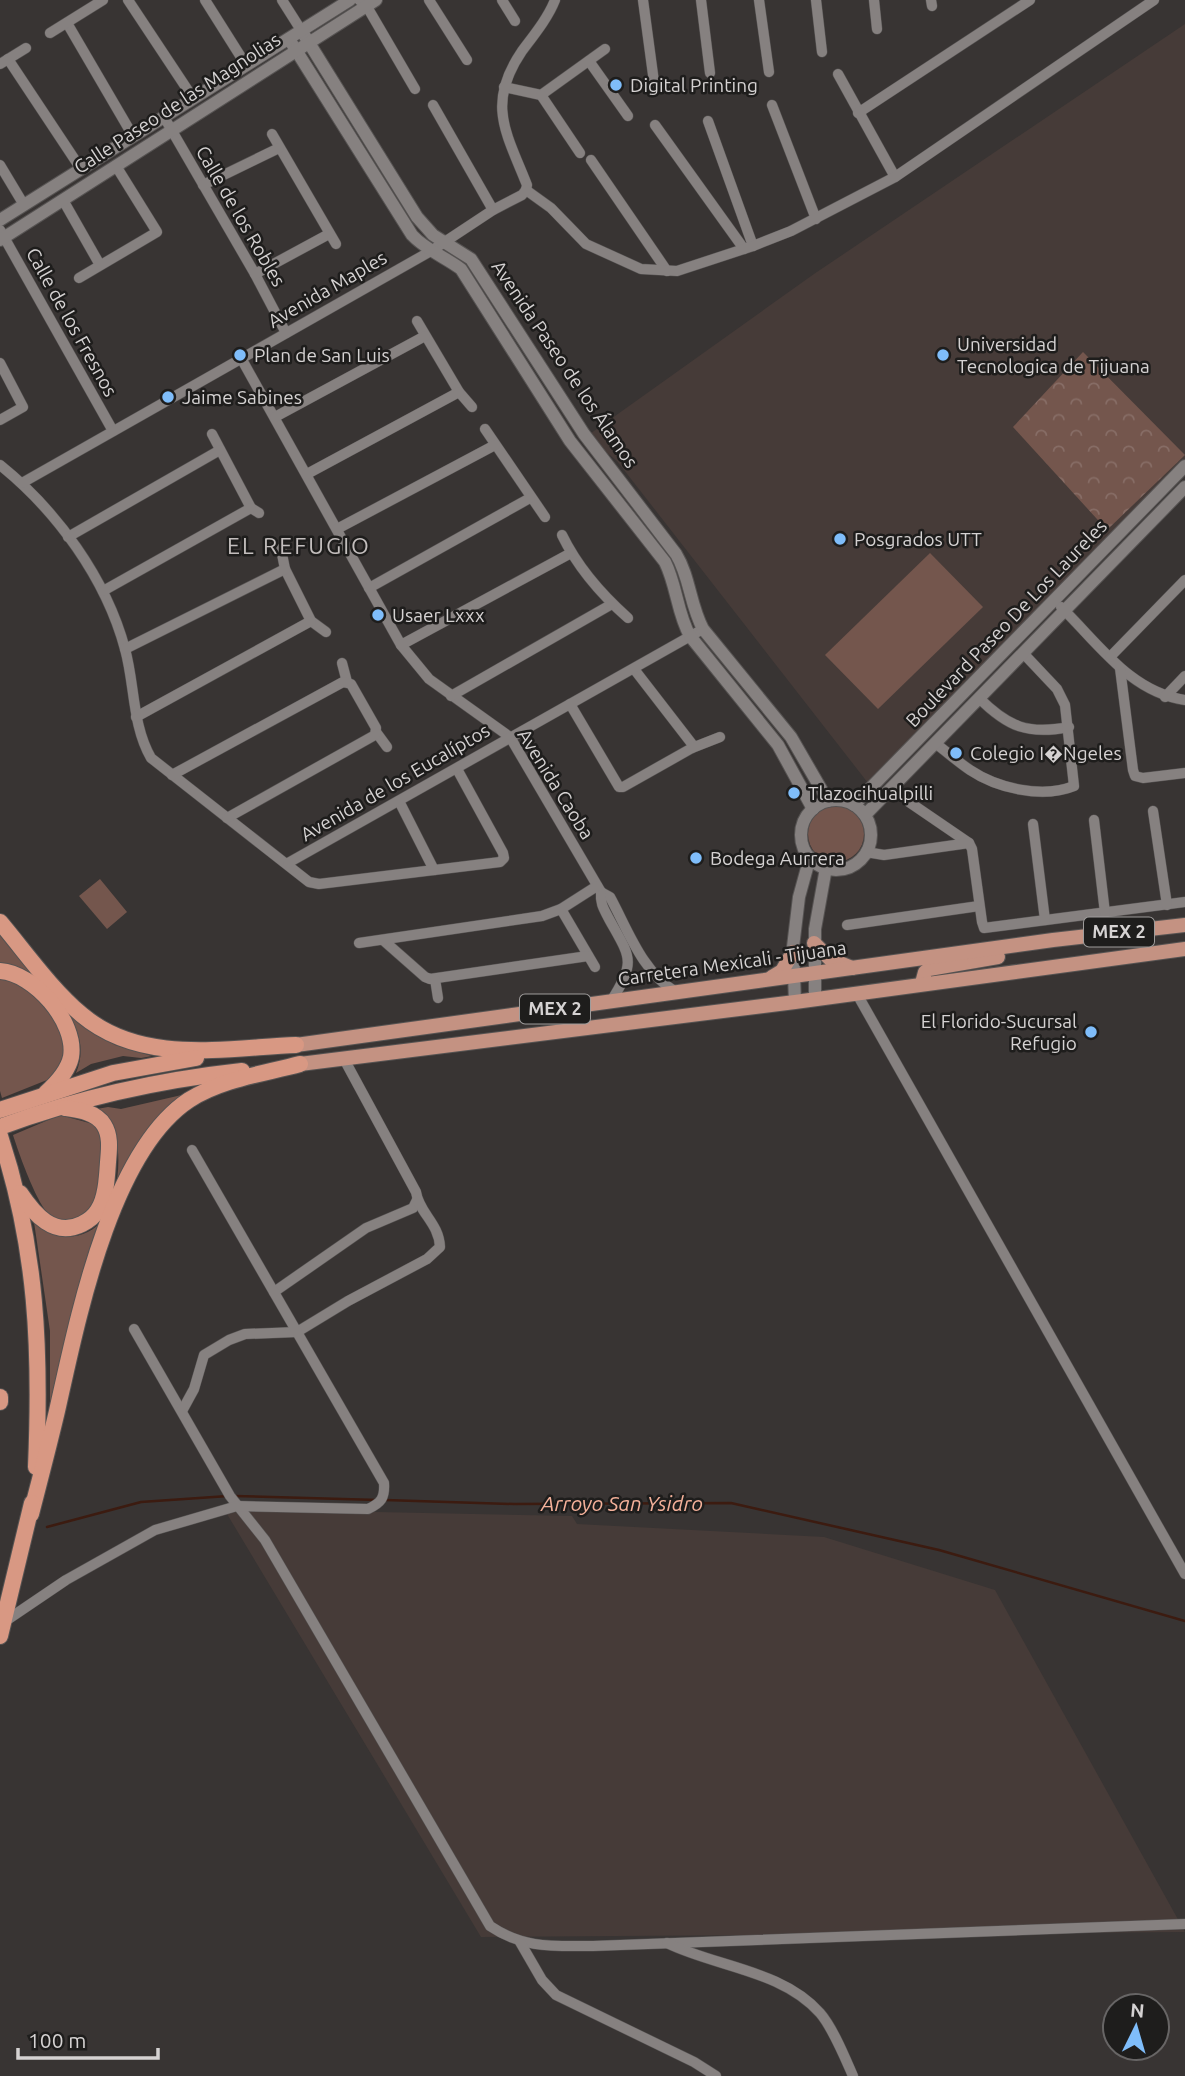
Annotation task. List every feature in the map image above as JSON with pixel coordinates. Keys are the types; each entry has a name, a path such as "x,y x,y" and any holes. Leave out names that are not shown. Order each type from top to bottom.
{"highway":[{"path":"0,922 71,1005 111,1035 143,1046 172,1050 296,1045"},
{"path":"0,971 25,979 54,1007 68,1028 71,1058 62,1076 45,1094"},
{"name":"Carretera Mexicali - Tijuana","path":"0,1127 45,1094 113,1073 165,1062 296,1045"},
{"path":"2,1629 82,1301 116,1202 139,1154 161,1124 202,1093 223,1084 300,1064"},
{"name":"Carretera Mexicali - Tijuana","path":"0,1110 60,1107 170,1081 300,1064"},
{"path":"15,1186 36,1214 51,1225 75,1227 89,1220 100,1208 108,1166 109,1144 104,1126 90,1113 60,1107"},
{"path":"0,1136 25,1228 34,1292 39,1386 36,1470 31,1514"}],"main road":[{"name":"Carretera Mexicali - Tijuana","path":"296,1045 1008,946 1185,925"},
{"path":"814,943 830,959 853,969"},
{"path":"922,983 925,972 929,969 996,957 1008,946"},
{"name":"Carretera Mexicali - Tijuana","path":"300,1064 857,994 1185,949"},
{"path":"766,980 782,971 793,952"}],"street":[{"path":"50,33 103,0"},
{"path":"128,0 193,98"},
{"path":"205,0 246,65"},
{"path":"282,0 301,30"},
{"name":"Calle Paseo de las Magnolias","path":"1,236 63,200 171,129 292,44 301,30 350,0"},
{"path":"429,0 467,60"},
{"path":"502,0 515,21"},
{"path":"555,0 510,69 501,101 503,124 527,185 526,190 551,208 586,244 641,269 667,271 677,271 748,248 816,219 895,177 1154,0"},
{"path":"643,0 654,82"},
{"path":"701,0 710,73"},
{"path":"759,0 769,72"},
{"path":"816,0 822,52"},
{"path":"873,0 877,29"},
{"path":"858,113 1030,0"},
{"path":"367,2 415,89"},
{"name":"Calle Paseo de las Magnolias","path":"0,220 246,65 292,44 309,42 367,2"},
{"path":"67,23 133,136"},
{"name":"Avenida Paseo de los Álamos","path":"301,30 417,217 433,235 471,259 584,434 676,554 682,564 694,612 703,629 791,737 828,801"},
{"name":"Avenida Paseo de los Álamos","path":"292,44 412,235 421,245 461,269 570,441 665,562 671,573 683,622 690,636 778,745 813,809"},
{"path":"26,48 4,61 81,169"},
{"path":"541,95 605,49"},
{"path":"589,61 628,116"},
{"path":"838,74 895,177"},
{"path":"504,87 541,95 580,153"},
{"path":"433,105 493,210"},
{"path":"772,105 816,219"},
{"name":"Calle de los Robles","path":"164,117 286,333"},
{"path":"708,121 748,248"},
{"path":"655,125 748,248"},
{"path":"272,134 336,244"},
{"path":"204,185 279,148"},
{"path":"591,160 667,271"},
{"path":"0,165 24,205"},
{"path":"79,278 157,232 116,166"},
{"name":"Avenida Maples","path":"22,483 431,251 526,190"},
{"path":"63,200 100,265"},
{"path":"255,274 329,234"},
{"name":"Calle de los Fresnos","path":"1,236 113,431"},
{"path":"417,321 459,392 472,407"},
{"path":"275,416 425,337"},
{"name":"Avenida Caoba","path":"241,358 401,645 429,679 510,737 599,889"},
{"path":"0,363 23,407 0,420"},
{"path":"307,474 459,392"},
{"path":"485,429 545,517"},
{"path":"103,591 255,510 212,434"},
{"path":"337,529 495,445"},
{"path":"68,537 220,450"},
{"path":"0,465 22,483 68,537 103,591 125,649 136,717 144,746 151,758 309,882 318,884 500,862 504,859 457,769"},
{"name":"Boulevard Paseo De Los Laureles","path":"865,815 1023,653 1060,606 1185,466"},
{"name":"Boulevard Paseo De Los Laureles","path":"854,805 1185,487"},
{"path":"369,588 530,498"},
{"path":"562,535 571,553 612,604 628,618"},
{"path":"281,549 285,569 311,621 326,632"},
{"path":"401,645 571,553"},
{"path":"125,649 285,569"},
{"path":"1110,657 1185,580"},
{"path":"451,696 612,604"},
{"path":"1060,606 1137,682 1165,697 1185,700"},
{"path":"136,717 311,621"},
{"name":"Avenida de los Eucalíptos","path":"288,863 703,629"},
{"path":"935,743 971,771 1005,787 1042,791 1074,786 1069,727 1062,697 1023,653"},
{"path":"342,663 347,682 351,684 376,732 387,747"},
{"path":"1120,668 1135,776 1143,778 1185,773"},
{"path":"634,669 692,744 692,748"},
{"path":"1165,697 1185,676"},
{"path":"172,775 347,682"},
{"path":"979,698 996,715 1012,725 1031,730 1069,727"},
{"path":"570,704 619,787 692,748 720,737"},
{"path":"227,818 376,732"},
{"path":"841,800 854,805 865,815 871,834 866,852 845,869 826,868 810,858 801,838 802,827 813,809 828,801 841,800"},
{"path":"399,801 434,870"},
{"path":"909,802 969,843 985,928 1185,902"},
{"path":"1153,811 1167,905"},
{"path":"1094,820 1105,913"},
{"path":"1033,824 1045,920"},
{"path":"866,852 884,855 969,843"},
{"path":"795,1002 793,952 799,897 810,858"},
{"path":"815,999 814,943 826,868"},
{"path":"359,943 542,916 599,889"},
{"path":"599,889 610,897 655,977 677,992"},
{"path":"599,889 600,902 628,954 628,964 621,984 611,1001"},
{"path":"847,925 979,906"},
{"path":"561,909 595,967"},
{"path":"383,940 425,978 435,979 588,956"},
{"path":"435,979 438,998"},
{"path":"857,994 1185,1574"},
{"path":"181,1411 194,1389 204,1355 245,1334 297,1332 426,1259 440,1247 439,1236 430,1218 417,1200 416,1192 344,1059"},
{"path":"2,1629 66,1580 155,1530 237,1506 368,1509 379,1504 385,1493 384,1483 192,1150"},
{"path":"274,1292 366,1228 413,1208 417,1200"},
{"path":"134,1329 237,1506 265,1540 490,1926 520,1942 540,1946 580,1946 1185,1924"},
{"path":"520,1942 542,1980 556,1994 694,2062 716,2076"},
{"path":"665,1942 683,1951 761,1977 805,1999 822,2015 853,2076"}],"shaded area":[{"name":"Universidad Tecnologica de Tijuana","path":"1185,24 1185,470 868,783 617,461 587,436 814,274"},
{"path":"224,1509 572,1516 577,1524 824,1537 995,1590 1185,1932 481,1937"}],"green space":[{"path":"1083,352 1185,455 1107,530 1013,427"},
{"path":"930,553 983,607 878,709 825,655"},
{"path":"836,806 847,808 856,814 862,823 862,845 856,854 847,860 836,862 825,860 816,854 810,845 808,834 810,823 816,814 825,808"},
{"path":"100,879 127,912 107,929 79,896"},
{"path":"0,929 83,1024 115,1045 152,1056 123,1056 91,1064 76,1073 81,1054 79,1037 60,1009 0,966"},
{"path":"7,978 29,992 48,1010 60,1032 65,1058 52,1078 2,1098 0,979"},
{"path":"199,1091 134,1156 50,1418 50,1331 34,1222 51,1233 70,1236 89,1232 104,1218 117,1183 118,1155 114,1129 108,1118 97,1109 121,1109"},
{"path":"60,1115 93,1124 99,1133 104,1156 101,1181 90,1214 67,1221 53,1218 47,1213 30,1180 13,1135"}],"waterway":[{"name":"Arroyo San Ysidro","path":"47,1527 141,1502 228,1496"},
{"name":"Arroyo San Ysidro","path":"234,1496 378,1500"},
{"name":"Arroyo San Ysidro","path":"385,1500 514,1504 731,1503 939,1550 1185,1621"}],"place":[{"name":"Digital Printing","path":"616,85"},
{"name":"Plan de San Luis","path":"240,355"},
{"name":"Universidad Tecnologica de Tijuana","path":"943,355"},
{"name":"Jaime Sabines","path":"168,397"},
{"name":"Posgrados UTT","path":"840,539"},
{"name":"Usaer Lxxx","path":"378,615"},
{"name":"Colegio I�Ngeles","path":"956,753"},
{"name":"Tlazocihualpilli","path":"794,793"},
{"name":"Bodega Aurrera","path":"696,858"},
{"name":"El Florido-Sucursal Refugio","path":"1091,1032"}],"district":[{"name":"EL REFUGIO","path":"299,546"}]}
